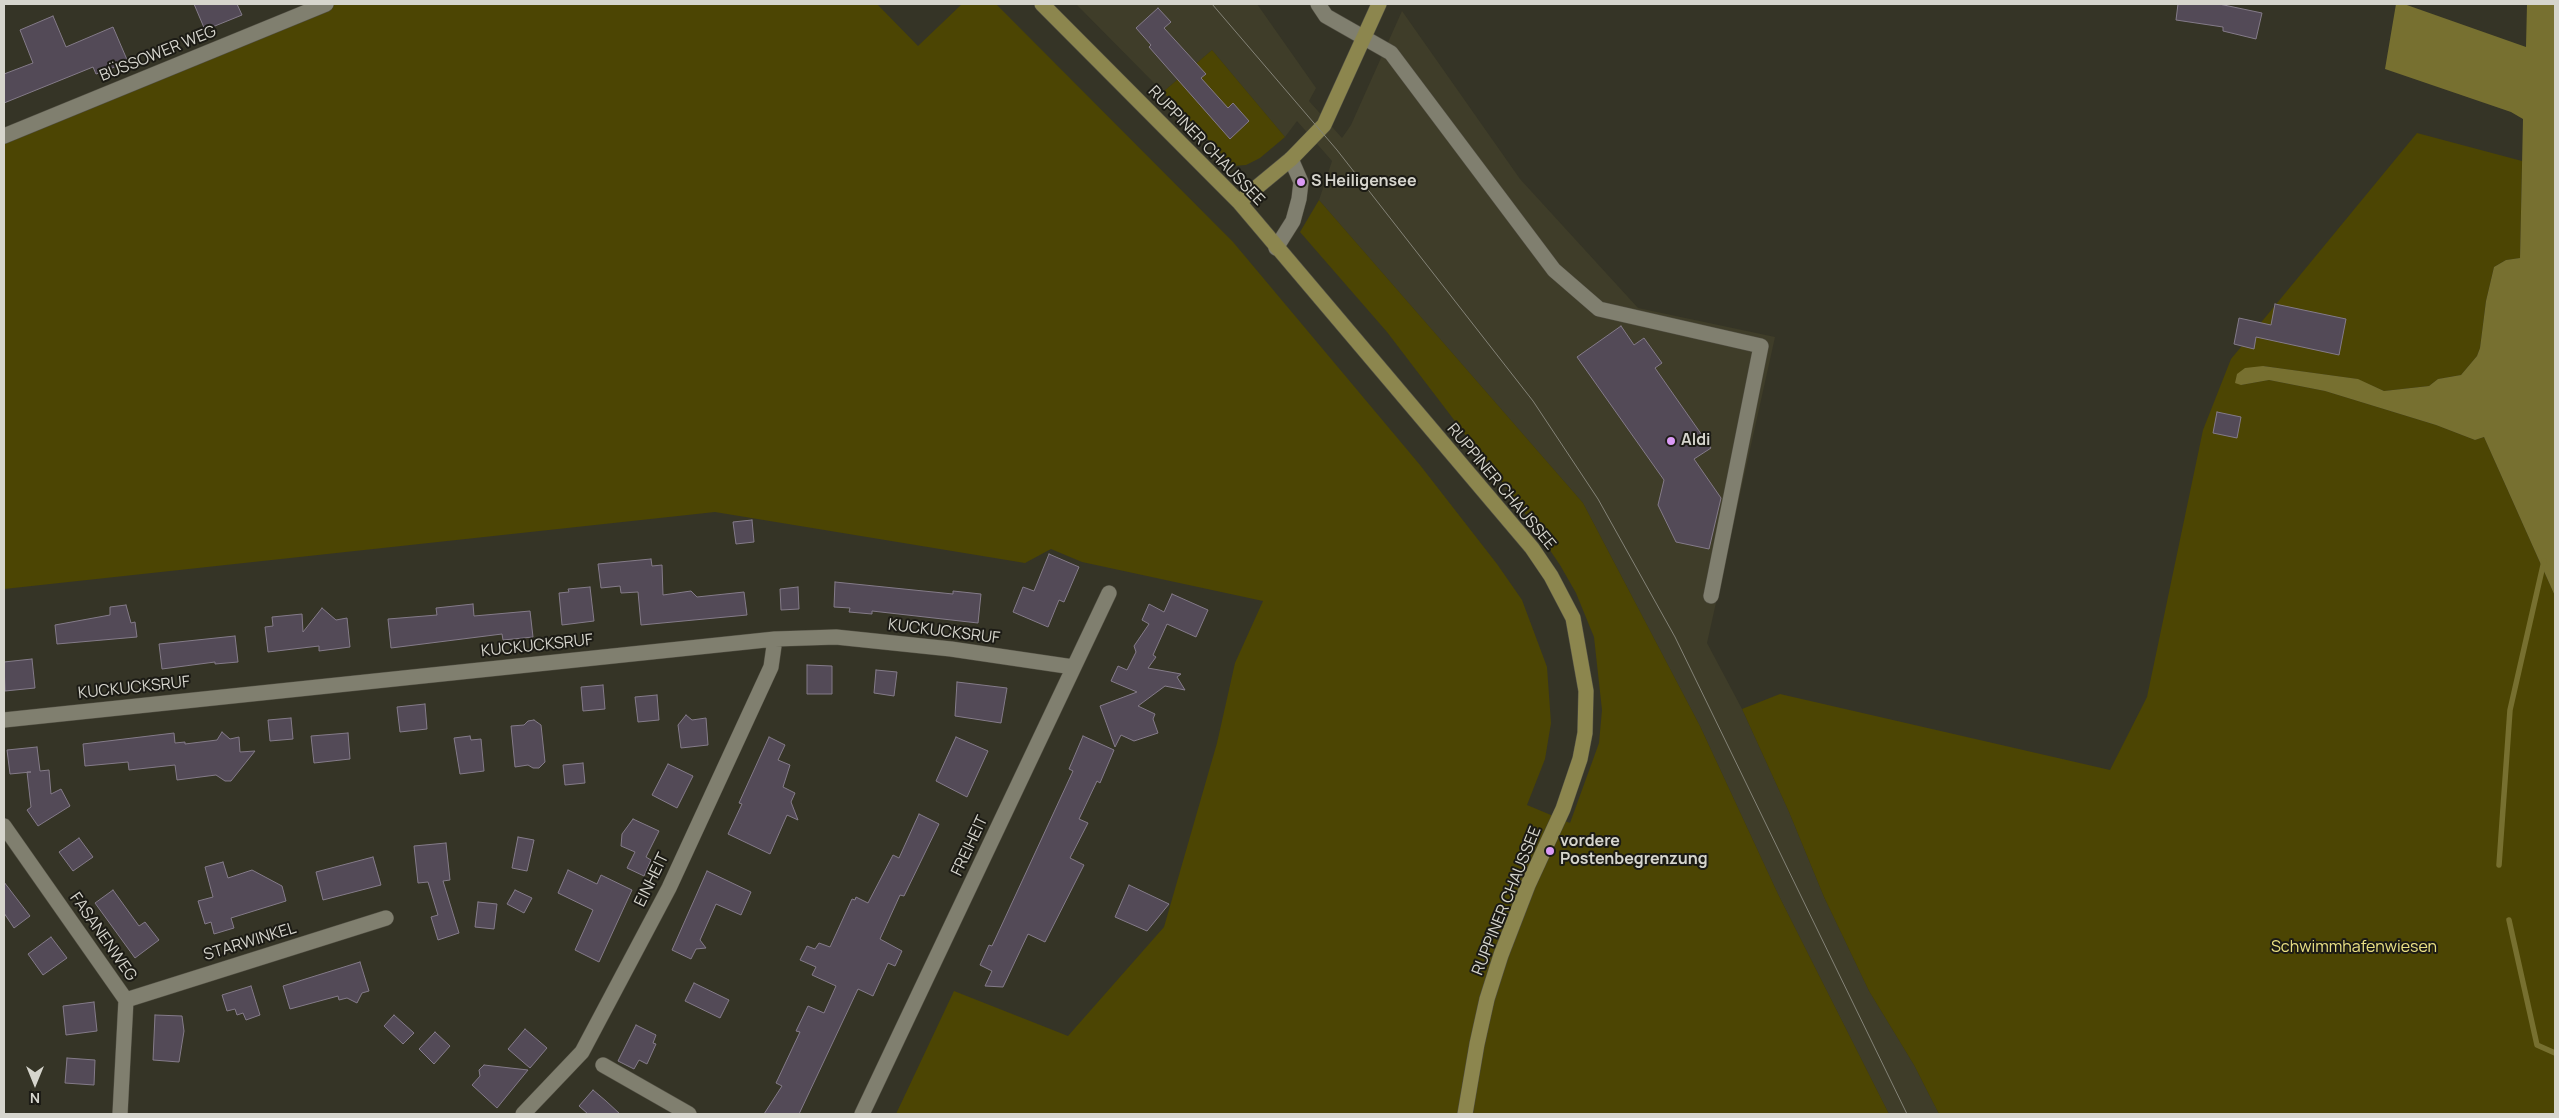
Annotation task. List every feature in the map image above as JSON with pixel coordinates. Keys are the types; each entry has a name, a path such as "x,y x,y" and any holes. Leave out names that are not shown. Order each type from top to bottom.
{"main road":[{"name":"RUPPINER CHAUSSEE","path":"1042,4 1239,202 1532,548 1564,598 1573,618 1586,691 1585,733 1580,759 1563,809 1528,885 1501,955 1479,1035 1465,1114"},
{"path":"1239,202 1291,159 1324,125 1379,4"}],"street":[{"name":"BÜSSOWER WEG","path":"4,136 326,4"},
{"path":"1318,4 1326,16 1391,53 1554,270 1599,309 1761,346 1711,596"},
{"path":"1276,248 1293,222 1299,199 1301,182 1291,159"},
{"name":"FREIHEIT","path":"862,1114 1109,593"},
{"name":"KUCKUCKSRUF","path":"4,720 775,639 836,637 951,649 1074,667"},
{"name":"EINHEIT","path":"523,1114 582,1052 664,896 771,667 775,639"},
{"name":"FASANENWEG","path":"4,826 126,1000 120,1114"},
{"name":"STARWINKEL","path":"126,1000 386,918"},
{"path":"603,1065 689,1114"}],"shaded area":[{"path":"1076,4 1257,4 1316,88 1309,101 1342,138 1351,125 1402,11 1520,179 1638,308 1775,337 1707,643 1742,709 1789,812 1824,897 1869,991 1914,1065 1939,1114 1889,1114 1778,894 1700,726 1583,503 1319,200 1332,161 1297,121 1285,137 1212,50 1163,92"},
{"path":"2396,4 2404,4 2526,47 2527,4 2555,4 2555,596 2484,437 2475,440 2436,425 2325,391 2269,380 2241,385 2235,383 2237,374 2245,368 2263,366 2358,379 2384,391 2429,386 2438,379 2461,375 2477,356 2480,348 2486,301 2494,267 2506,260 2520,258 2523,119 2511,112 2385,69"}],"green space":[{"path":"326,4 877,4 918,46 962,4 996,4 1233,242 1420,465 1497,564 1522,600 1547,667 1551,723 1545,759 1527,805 1570,823 1599,743 1602,710 1594,637 1576,593 1560,565 1522,509 1387,332 1300,232 1319,200 1583,503 1700,726 1778,894 1889,1114 896,1114 954,991 1068,1036 1164,927 1217,743 1235,663 1263,601 1082,562 1051,549 1025,563 715,512 4,589 4,136"},
{"path":"1212,50 1285,137 1260,158 1246,165 1233,166 1163,92"},
{"name":"Schwimmhafenwiesen","path":"2417,133 2522,161 2520,258 2506,260 2494,267 2477,356 2461,375 2438,379 2429,386 2384,391 2357,379 2263,366 2241,385 2269,380 2325,391 2436,425 2475,440 2484,437 2555,596 2555,1114 1939,1114 1914,1065 1869,991 1824,897 1789,812 1742,709 1780,694 2110,770 2147,697 2203,430 2231,359"}],"building":[{"path":"194,4 237,4 242,15 205,30"},
{"path":"2178,4 2219,4 2262,13 2256,39 2223,31 2223,27 2176,20"},
{"path":"1158,8 1171,22 1164,28 1206,74 1201,78 1228,108 1233,103 1249,121 1230,139 1149,47 1151,45 1136,28"},
{"path":"53,16 66,47 113,27 128,62 96,74 93,67 4,103 4,74 33,63 20,30"},
{"path":"2275,304 2346,319 2339,355 2256,337 2254,349 2234,344 2239,318 2271,325"},
{"name":"Aldi","path":"1621,326 1634,345 1644,338 1662,363 1655,368 1711,448 1694,459 1721,498 1709,549 1676,542 1658,505 1664,480 1577,357"},
{"path":"2217,412 2241,417 2237,438 2213,433"},
{"path":"752,520 754,542 736,544 733,522"},
{"path":"1049,554 1079,567 1064,602 1059,600 1048,627 1013,612 1023,587 1034,591"},
{"path":"651,559 652,566 662,565 663,595 691,591 697,597 744,592 747,615 641,625 638,592 621,593 620,586 601,588 598,564"},
{"path":"835,582 953,594 953,591 981,594 978,623 872,611 872,614 849,612 850,608 834,607"},
{"path":"590,587 594,621 562,625 559,593 569,592 568,589"},
{"path":"798,587 799,609 781,610 780,589"},
{"path":"1172,594 1208,610 1196,637 1167,624 1153,655 1156,657 1148,668 1181,674 1177,677 1185,690 1165,686 1138,706 1155,714 1153,719 1158,733 1134,741 1121,735 1115,747 1100,706 1137,692 1111,681 1118,666 1127,670 1136,652 1134,646 1149,624 1142,620 1149,604 1164,612"},
{"path":"473,604 474,616 530,611 533,637 503,640 502,634 391,648 388,619 437,615 436,608"},
{"path":"126,605 131,623 135,622 137,637 57,644 55,625 110,615 110,607"},
{"path":"322,608 336,620 347,618 350,647 319,651 319,646 268,652 265,627 273,626 272,617 302,614 303,632"},
{"path":"235,636 238,662 215,664 215,662 162,669 159,644"},
{"path":"32,659 35,688 5,691 4,662"},
{"path":"807,665 832,666 832,694 807,694"},
{"path":"876,670 897,672 894,696 874,693"},
{"path":"957,682 1007,688 1001,723 955,716"},
{"path":"603,685 605,709 583,711 581,687"},
{"path":"657,695 659,720 638,722 635,697"},
{"path":"425,704 427,729 400,732 397,707"},
{"path":"686,715 692,720 706,718 708,745 681,748 678,725"},
{"path":"291,718 293,739 270,741 268,720"},
{"path":"534,720 541,725 545,762 539,768 533,768 528,765 515,767 511,726 524,725 528,721"},
{"path":"222,732 230,739 239,737 240,752 255,751 231,781 225,781 216,775 177,780 175,765 129,770 128,762 85,766 83,744 174,733 175,743 185,742 185,744 217,740"},
{"path":"348,733 350,759 314,763 311,736"},
{"path":"470,736 471,740 481,739 484,771 460,774 454,738"},
{"path":"1083,736 1114,750 1100,783 1097,781 1079,819 1088,823 1070,858 1084,865 1045,942 1028,934 1003,987 985,986 992,971 980,965 989,945 992,946 1073,771 1069,769"},
{"path":"769,737 785,745 778,760 790,765 783,787 795,793 791,802 798,820 787,815 770,854 728,834 742,804 739,803"},
{"path":"956,737 988,751 967,797 936,781"},
{"path":"37,747 40,771 49,770 51,794 61,789 70,806 38,826 27,810 31,807 27,772 10,774 7,750"},
{"path":"583,763 585,783 565,785 563,765"},
{"path":"668,764 693,776 677,808 652,795"},
{"path":"919,814 939,824 904,896 900,895 880,939 902,951 895,966 888,963 873,996 858,989 799,1114 764,1114 782,1086 776,1083 800,1032 796,1031 808,1006 824,1013 836,986 812,975 816,967 800,960 807,946 815,949 819,943 830,947 852,899 855,900 856,897 868,903 893,855 899,858"},
{"path":"633,819 659,831 646,857 651,860 644,876 627,868 635,852 621,846 622,834"},
{"path":"518,837 534,840 527,871 512,868"},
{"path":"79,838 93,857 73,871 59,852"},
{"path":"446,843 450,880 443,881 459,933 438,940 431,917 438,915 428,882 418,883 414,846"},
{"path":"373,857 381,885 323,900 316,872"},
{"path":"223,862 228,878 252,870 282,886 286,901 231,918 234,928 214,934 211,922 205,924 198,901 213,897 205,867"},
{"path":"568,870 597,884 601,875 632,890 599,962 575,950 593,910 558,893"},
{"path":"707,871 751,892 741,915 716,904 700,940 706,948 696,949 691,959 672,950"},
{"path":"4,882 30,916 14,928 4,913"},
{"path":"1129,885 1169,904 1147,931 1115,917"},
{"path":"113,890 139,926 145,922 159,940 135,958 95,903"},
{"path":"515,890 532,898 524,913 507,904"},
{"path":"478,902 497,904 494,929 475,927"},
{"path":"51,937 67,958 43,975 28,954"},
{"path":"360,962 369,991 362,993 357,1003 347,998 339,1000 338,996 290,1009 283,986"},
{"path":"694,983 729,1000 720,1018 685,1001"},
{"path":"251,986 260,1015 246,1020 243,1013 237,1015 235,1009 227,1011 222,995"},
{"path":"94,1002 97,1031 66,1035 63,1006"},
{"path":"155,1015 182,1016 184,1031 179,1062 153,1060"},
{"path":"394,1015 414,1033 403,1044 384,1026"},
{"path":"636,1025 656,1035 653,1043 656,1044 647,1064 639,1060 634,1069 618,1061"},
{"path":"525,1029 547,1048 530,1068 508,1049"},
{"path":"435,1032 450,1046 434,1064 419,1049"},
{"path":"67,1058 95,1060 94,1085 65,1083"},
{"path":"484,1065 528,1070 497,1108 472,1085 480,1076 479,1070"},
{"path":"593,1090 620,1114 588,1114 579,1106"}],"waterway":[{"path":"2499,865 2510,710 2544,561"},
{"path":"2509,920 2537,1045 2555,1053"}],"tram line":[{"path":"1212,4 1337,150 1533,401 1598,499 1675,637 1907,1114"}],"place":[{"name":"S Heiligensee","path":"1301,182"},
{"name":"Aldi","path":"1671,441"},
{"name":"vordere Postenbegrenzung","path":"1550,851"}]}
